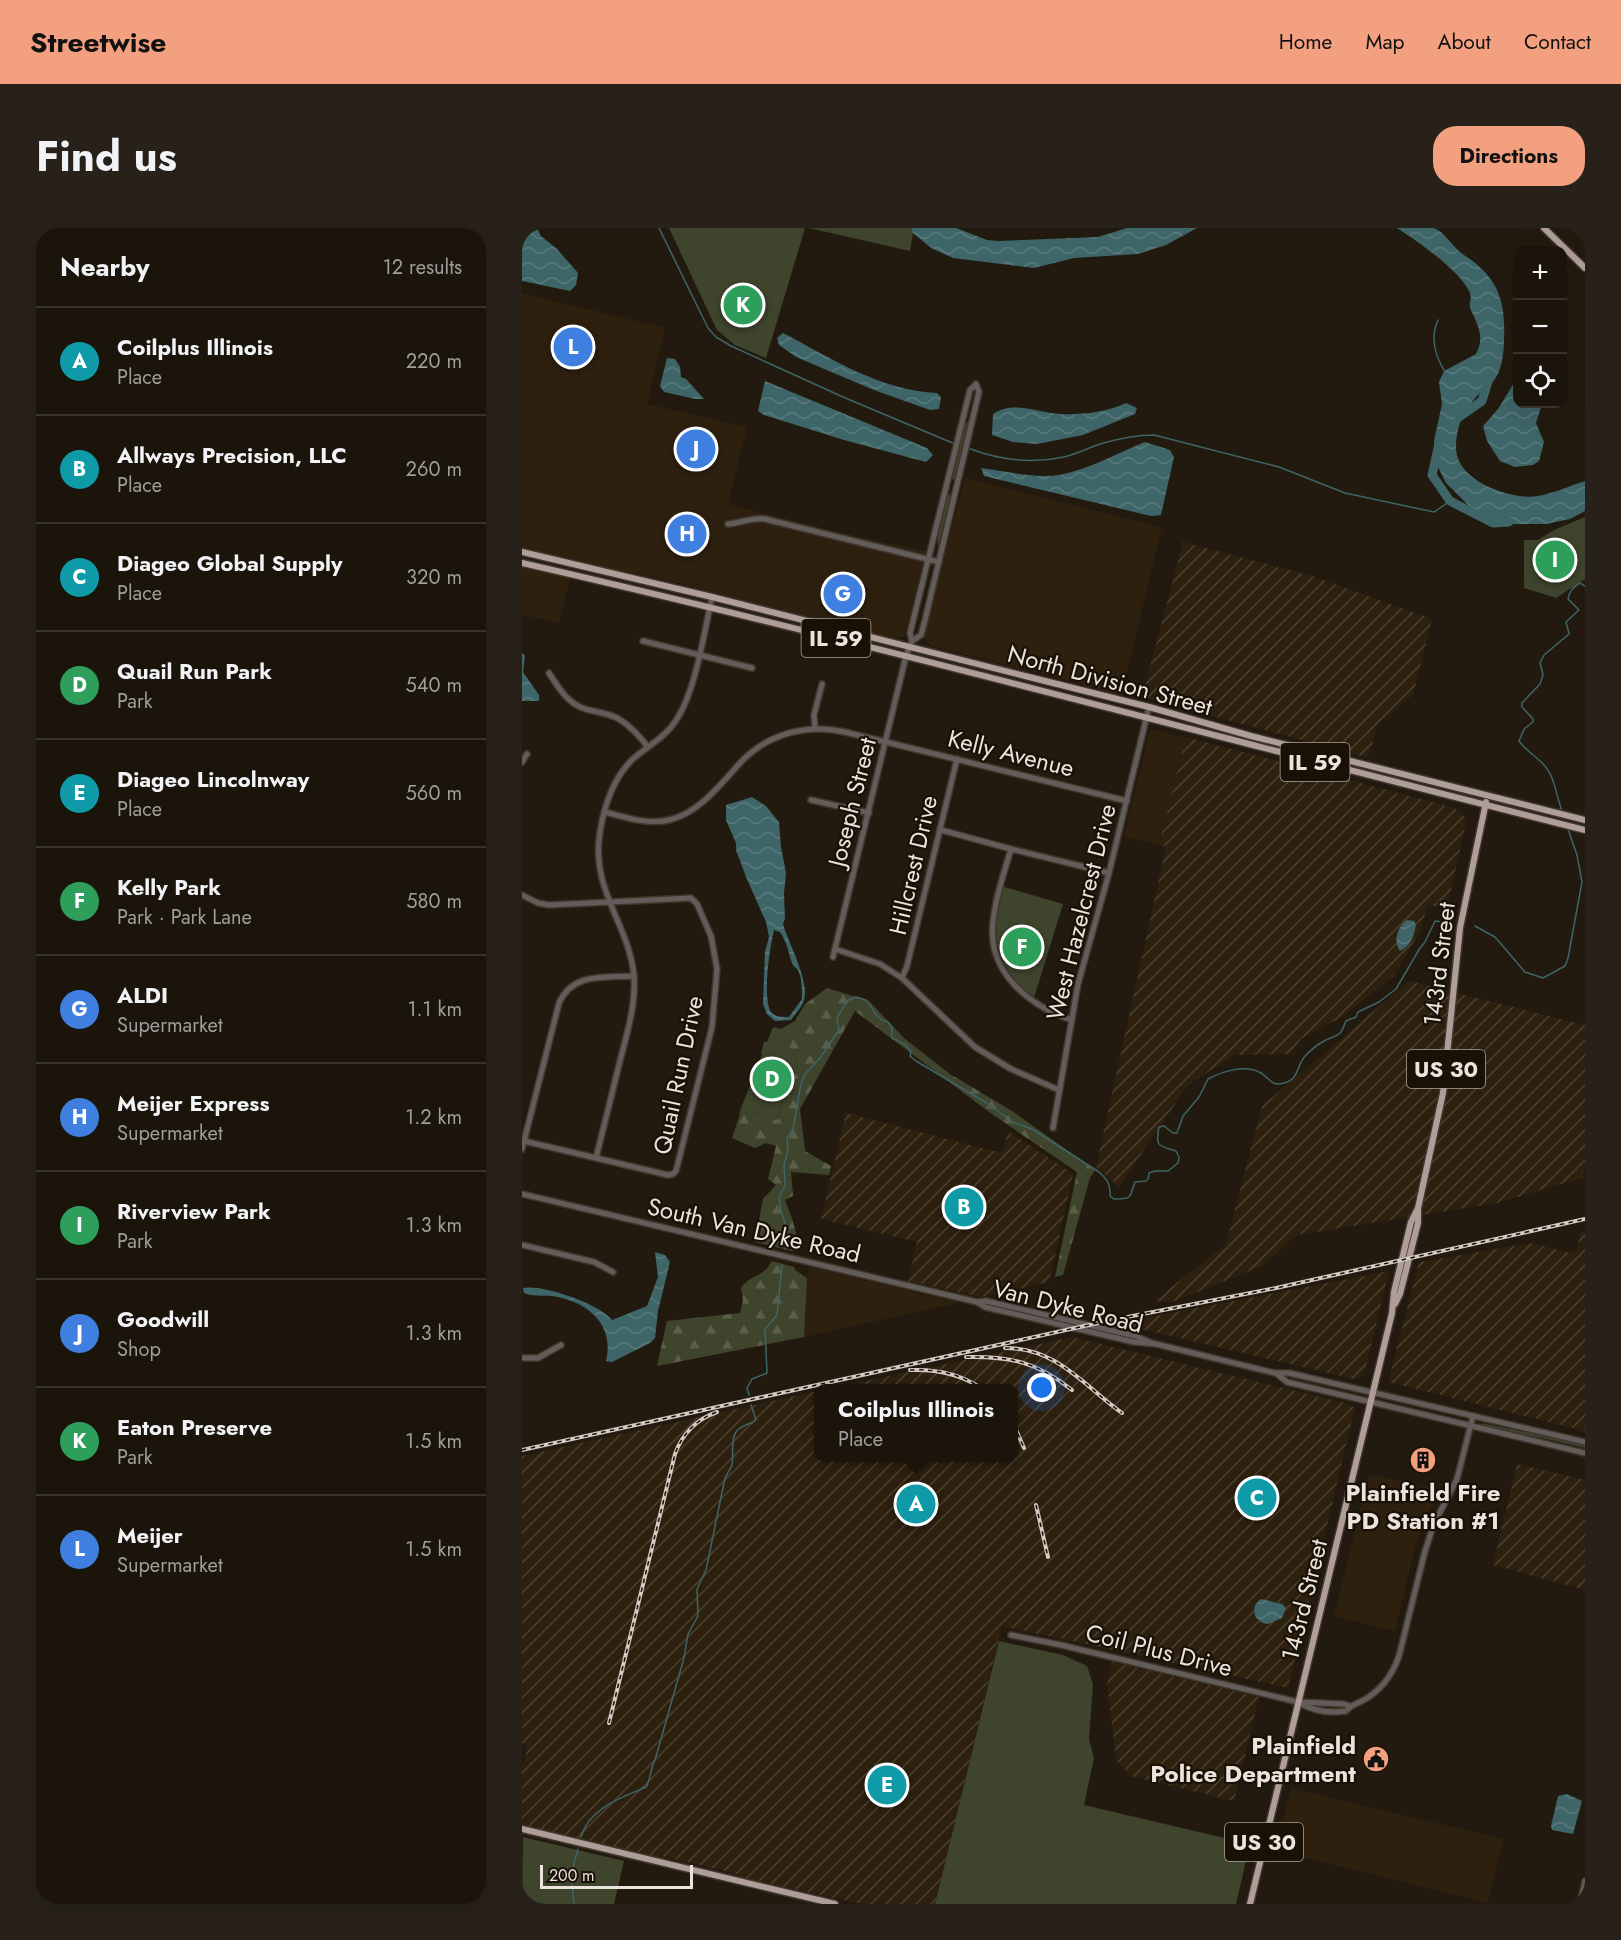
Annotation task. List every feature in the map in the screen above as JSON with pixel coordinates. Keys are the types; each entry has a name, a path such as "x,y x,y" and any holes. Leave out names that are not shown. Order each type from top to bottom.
{"main road":[{"path":"1544,228 1585,268"},
{"name":"North Division Street","path":"523,553 911,644 1243,734 1585,820"},
{"name":"North Division Street","path":"522,563 710,606 1585,830"},
{"name":"143rd Street","path":"1250,1904 1370,1402 1394,1305 1400,1294 1418,1223 1418,1208 1443,1093 1459,933 1487,795"},
{"path":"522,1829 835,1904"}],"street":[{"path":"976,384 979,392 921,635 911,644 910,633 970,390 976,384"},
{"path":"947,486 956,488"},
{"path":"728,524 740,523 752,517 765,519 939,562"},
{"path":"596,1158 634,999 634,976 626,941 602,884 598,849 605,812 619,777 632,759 665,735 684,706 712,597"},
{"path":"643,641 752,668"},
{"name":"Joseph Street","path":"833,957 906,656 911,644"},
{"path":"549,673 560,691 572,702 583,708 617,718 634,730 648,747"},
{"path":"815,728 814,715 822,684"},
{"name":"West Hazelcrest Drive","path":"1053,1128 1078,984 1109,873 1149,707"},
{"name":"Kelly Avenue","path":"605,812 639,821 668,820 686,813 715,791 756,748 790,732 815,728 828,728 1127,801"},
{"path":"522,762 527,754"},
{"name":"Hillcrest Drive","path":"902,978 907,966 957,759"},
{"path":"812,800 868,813"},
{"path":"941,830 1109,873"},
{"path":"1011,849 992,924 997,954 1012,984 1024,995 1044,1008 1071,1020"},
{"name":"Quail Run Drive","path":"522,895 538,903 549,905 691,898 697,904 711,936 717,969 712,1027 676,1171 673,1174 668,1175 524,1141"},
{"path":"835,949 880,964 902,978 975,1047 1011,1069 1059,1090"},
{"path":"522,1149 559,1004 564,993 572,985 583,980 634,976"},
{"name":"South Van Dyke Road","path":"522,1194 977,1302"},
{"path":"522,1245 594,1262 613,1272"},
{"name":"Van Dyke Road","path":"977,1302 985,1307 1073,1328 1134,1342 1156,1344 1275,1373 1289,1373 1585,1442"},
{"path":"522,1358 538,1358 561,1345"},
{"name":"Van Dyke Road","path":"1275,1373 1287,1382 1585,1453"},
{"name":"Coil Plus Drive","path":"1011,1635 1071,1647 1298,1702 1350,1706 1375,1693 1387,1681 1396,1665 1425,1551 1434,1524 1457,1479 1473,1416"},
{"path":"1580,1904 1585,1881"}],"shaded area":[{"path":"522,293 665,328 647,404 747,427 728,504 841,533 926,551 903,636 892,639 744,602 695,587 522,548"},
{"path":"965,478 1162,527 1121,697 1074,682 932,646 925,640 924,633"},
{"path":"1183,542 1309,575 1432,619 1413,695 1378,724 1368,758 1142,697"},
{"path":"522,566 570,578 559,623 522,615"},
{"path":"1150,729 1186,737 1159,845 1124,837"},
{"path":"1186,737 1455,808 1463,815 1466,823 1447,908 1428,905 1420,931 1394,976 1342,1017 1301,1039 1291,1054 1234,1055 1188,1085 1119,1187 1096,1167 1166,847 1159,845"},
{"path":"1409,981 1585,1025 1585,1168 1582,1178 1497,1203 1297,1235 1262,1266 1172,1302 1154,1301 1226,1244 1262,1106"},
{"path":"846,1113 1002,1153 1008,1131 1073,1174 1049,1282 981,1297 908,1281 917,1242 821,1219"},
{"path":"1585,1232 1585,1431 1388,1382 1419,1262 1531,1243 1576,1254 1580,1233"},
{"path":"808,1266 958,1303 804,1337"},
{"path":"1389,1271 1364,1375 1354,1379 1124,1325 1129,1321"},
{"path":"1072,1337 1346,1403 1355,1408 1288,1688 1002,1626 935,1904 862,1904 743,1878 737,1874 661,1856 659,1859 522,1825 522,1769 528,1745 522,1743 522,1456 814,1392 814,1462 1018,1462 1018,1384 851,1384"},
{"path":"1517,1464 1585,1480 1585,1590 1493,1565"},
{"path":"1369,1474 1442,1490 1425,1519 1416,1544 1395,1631 1334,1616"},
{"path":"1112,1662 1259,1697 1234,1801 1131,1776 1116,1760 1107,1683"},
{"path":"1291,1788 1503,1839 1488,1903 1276,1851"}],"green space":[{"path":"669,228 805,228 766,358 735,345 717,330"},
{"path":"809,228 911,228 913,233 910,251"},
{"path":"967,422 969,425 953,480 951,476 964,424"},
{"path":"950,494 938,547 937,534 946,496"},
{"path":"1585,517 1585,579 1556,598 1524,588 1524,540 1538,540 1554,530"},
{"path":"1001,886 1063,904 1033,1001 1012,984 997,954 992,924"},
{"path":"827,988 869,1001 904,1038 950,1074 1012,1111 1095,1170 1090,1178 1063,1275 1055,1277 1077,1172 989,1112 855,1011 800,1109 805,1151 831,1166 829,1175 791,1172 793,1196 785,1200 799,1245 792,1251 755,1242 763,1199 776,1185 768,1179 776,1146 766,1143 755,1148 732,1138 739,1117 751,1111 772,1120 779,1119 783,1091 797,1066 796,1057 783,1038 781,1029 795,1021 805,1004"},
{"path":"773,1027 781,1029 781,1034 794,1053 797,1062 795,1073 782,1094 779,1119 772,1120 751,1111 739,1117 762,1054 764,1042 767,1042"},
{"path":"772,1261 794,1267 807,1278 804,1337 657,1366 667,1321 740,1313 743,1300 741,1288 764,1271"},
{"path":"1481,1423 1585,1444 1585,1448 1537,1437 1501,1432"},
{"path":"999,1641 1063,1655 1087,1666 1093,1684 1089,1739 1094,1758 1084,1805 1250,1844 1236,1904 935,1904"},
{"path":"523,1837 624,1861 614,1904 522,1904"}],"water":[{"path":"522,228 537,228 541,236 557,249 578,273 576,285 570,291 522,281"},
{"path":"911,228 956,228 987,240 999,241 1098,237 1127,228 1197,228 1166,245 1138,254 1074,258 1034,268 953,258 931,248 913,233"},
{"path":"1397,228 1434,228 1438,230 1485,272 1498,291 1501,302 1504,326 1502,360 1493,381 1480,393 1462,418 1456,444 1459,461 1465,470 1483,484 1517,496 1544,495 1585,481 1585,511 1570,519 1546,524 1504,524 1470,507 1446,483 1438,467 1434,441 1442,404 1439,382 1444,371 1476,354 1479,348 1480,332 1470,308 1470,293 1458,275 1438,257"},
{"path":"783,333 876,380 916,391 937,393 941,397 939,409 930,410 874,390 796,357 779,345 777,338"},
{"path":"667,358 675,359 680,367 681,377 686,379 704,399 664,392 660,386"},
{"path":"765,381 927,448 933,455 926,462 764,415 758,411"},
{"path":"1513,385 1513,408 1541,408 1536,423 1544,442 1539,461 1533,465 1515,467 1500,461 1487,441 1483,426 1498,409"},
{"path":"1126,403 1137,408 1135,414 1083,435 1037,444 1013,442 992,435 993,414 1009,408 1077,414 1103,411"},
{"path":"1145,442 1170,450 1174,457 1161,515 1151,516 984,476 981,468 1030,475 1059,475 1084,468"},
{"path":"522,653 525,656 523,672 539,695 539,701 522,701"},
{"path":"752,797 766,806 779,822 786,873 783,924 801,973 805,992 803,1003 791,1020 775,1021 767,1014 763,1004 765,952 769,937 766,922 746,877 736,850 736,843 726,820 726,805","holes":["774,930 780,932 802,984 802,999 789,1017 773,1014 768,1005 767,996 772,938"]},
{"path":"1407,920 1414,921 1416,925 1409,944 1400,951 1397,934"},
{"path":"655,1252 665,1255 670,1262 658,1311 655,1338 650,1343 612,1362 606,1361 608,1348 606,1336 596,1316 587,1309 565,1299 524,1293 523,1288 532,1288 570,1296 596,1308 612,1320 647,1306 658,1277"},
{"path":"1261,1599 1282,1604 1286,1608 1282,1618 1268,1624 1260,1621 1254,1611"},
{"path":"1567,1794 1582,1801 1573,1834 1552,1830 1551,1826 1558,1796"}],"waterway":[{"path":"659,228 708,328 716,337 843,397 955,444"},
{"path":"1438,320 1434,339 1438,359 1444,370"},
{"path":"1459,417 1482,401 1489,378"},
{"path":"968,448 1004,458 1040,460 1069,456 1120,439 1154,435 1279,467 1345,493 1434,512 1450,501"},
{"path":"1439,444 1432,475 1450,501 1493,523 1509,522"},
{"path":"1562,811 1548,770 1519,741 1524,729 1533,722 1522,707 1522,703 1540,684 1543,675 1540,663 1544,655 1569,634 1566,622 1579,610 1568,599 1570,592 1580,583 1585,586"},
{"path":"1475,926 1495,937 1525,972 1543,978 1565,966 1582,882 1577,855 1568,829"},
{"path":"785,1249 788,1233 779,1198 785,1185 784,1165 788,1150 787,1138 793,1129 805,1074 820,1058 839,1030 837,1018 847,1001 856,997 866,1000 877,1016 892,1027 892,1038 906,1045 911,1052 910,1056 916,1061 985,1102 1013,1122 1032,1129 1099,1172 1108,1182 1110,1196 1114,1199 1128,1198 1135,1182 1146,1181 1149,1173 1168,1171 1178,1163 1179,1157 1176,1151 1159,1144 1157,1138 1159,1127 1164,1126 1173,1133 1177,1133 1183,1116 1199,1097 1208,1079 1227,1071 1248,1069 1255,1070 1277,1084 1291,1080 1306,1055 1322,1042 1338,1034 1346,1021 1356,1017 1358,1012 1379,1002 1396,989 1435,921 1451,923"},
{"path":"749,1395 747,1388 752,1379 767,1373 765,1329 777,1315 782,1265"},
{"path":"581,1837 585,1827 598,1811 648,1784 684,1658 688,1634 698,1616 697,1589 706,1570 725,1478 732,1465 734,1436 740,1428 756,1420 751,1405"},
{"path":"574,1904 571,1875 578,1849"}],"railway":[{"path":"821,1384 1107,1321 1276,1288 1585,1219"},
{"path":"1005,1348 1040,1354 1055,1361 1122,1413"},
{"path":"966,1357 1010,1360 1035,1367 1072,1390"},
{"path":"910,1370 947,1373 973,1384"},
{"path":"522,1450 814,1386"},
{"path":"609,1723 675,1454 691,1428 717,1412"},
{"path":"1018,1434 1024,1448"},
{"path":"1036,1505 1048,1557"}],"place":[{"name":"Eaton Preserve","path":"743,305"},
{"name":"Meijer","path":"573,347"},
{"name":"Goodwill","path":"696,449"},
{"name":"Meijer Express","path":"687,534"},
{"name":"Riverview Park","path":"1555,560"},
{"name":"ALDI","path":"843,594"},
{"name":"Kelly Park","path":"1022,947"},
{"name":"Quail Run Park","path":"772,1079"},
{"name":"Allways Precision, LLC","path":"964,1207"},
{"name":"Plainfield Fire PD Station #1","path":"1423,1460"},
{"name":"Diageo Global Supply","path":"1257,1498"},
{"name":"Coilplus Illinois","path":"916,1504"},
{"name":"Plainfield Police Department","path":"1376,1759"},
{"name":"Diageo Lincolnway","path":"887,1785"}]}
